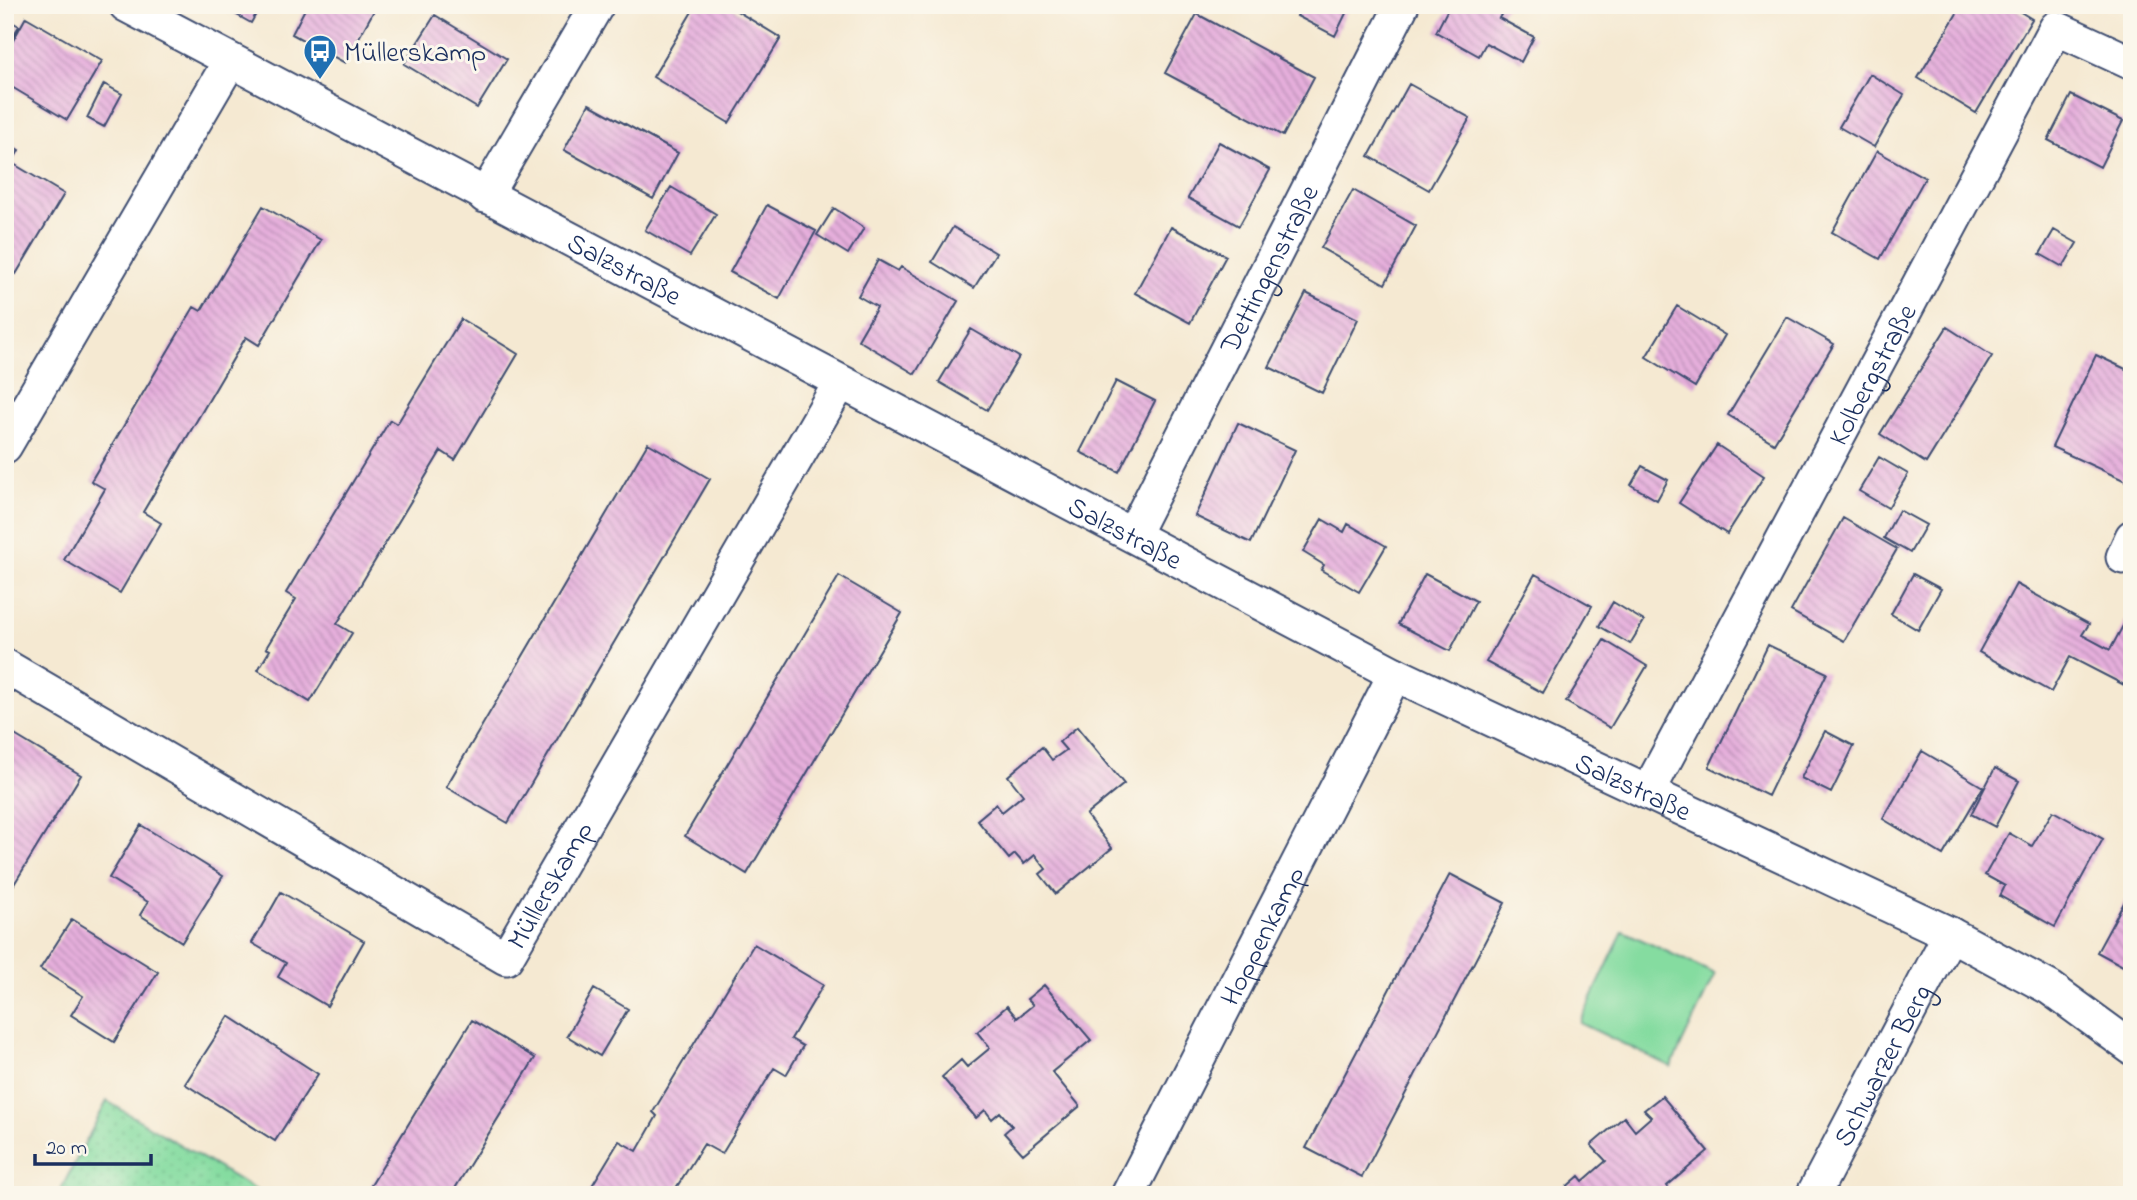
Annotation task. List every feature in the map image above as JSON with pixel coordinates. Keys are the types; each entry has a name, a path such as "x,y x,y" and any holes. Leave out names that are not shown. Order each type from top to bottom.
{"street":[{"name":"Salzstraße","path":"126,5 1395,674 1950,934 2050,988 2132,1048"},
{"path":"485,196 597,5"},
{"name":"Dettingenstraße","path":"1133,534 1402,5"},
{"name":"Kolbergstraße","path":"1648,792 2056,28 2132,63"},
{"path":"5,446 230,61"},
{"name":"Müllerskamp","path":"5,666 506,958 840,383"},
{"name":"Hoppenkamp","path":"1128,1195 1395,674"},
{"name":"Schwarzer Berg","path":"1813,1195 1950,934"}],"green space":[{"path":"1623,931 1715,974 1671,1067 1580,1023"},
{"path":"107,1101 264,1195 58,1195"}],"building":[{"path":"219,5 261,5 251,23"},
{"path":"307,5 377,5 345,63 292,34"},
{"path":"696,5 727,5 781,38 729,123 653,77"},
{"path":"1302,5 1350,5 1335,36 1297,16"},
{"path":"1450,5 1507,5 1499,18 1534,37 1521,62 1486,43 1479,56 1436,32"},
{"path":"1962,5 2009,5 2032,19 1976,113 1918,78"},
{"path":"1197,14 1314,77 1283,136 1165,73"},
{"path":"435,15 507,59 477,108 404,64"},
{"path":"26,17 102,61 67,120 5,83 5,55"},
{"path":"5,18 19,26 5,49"},
{"path":"1870,74 1904,95 1874,147 1839,127"},
{"path":"104,84 122,94 104,127 87,118"},
{"path":"1409,84 1470,118 1429,190 1369,156"},
{"path":"2071,95 2123,121 2100,167 2048,140"},
{"path":"589,104 678,153 653,199 564,150"},
{"path":"5,141 19,150 12,163 64,194 16,274 5,267"},
{"path":"1219,142 1270,170 1239,226 1188,198"},
{"path":"1877,151 1925,178 1880,259 1832,232"},
{"path":"671,187 716,214 690,256 645,230"},
{"path":"1353,190 1416,226 1385,284 1321,248"},
{"path":"767,205 816,231 779,299 730,272"},
{"path":"263,206 321,240 259,345 246,337 143,512 161,523 120,593 64,560 105,489 91,481 194,307 201,311"},
{"path":"834,208 864,228 848,254 817,235"},
{"path":"953,227 996,253 974,288 932,262"},
{"path":"1171,227 1226,256 1190,323 1135,293"},
{"path":"2054,230 2077,243 2063,267 2040,254"},
{"path":"878,260 898,271 901,267 958,301 915,374 858,340 877,307 858,296"},
{"path":"1306,293 1358,319 1322,393 1269,367"},
{"path":"1677,306 1725,335 1695,387 1646,357"},
{"path":"1787,317 1834,344 1774,443 1728,415"},
{"path":"461,319 518,354 455,460 441,451 337,624 352,633 310,702 258,670 270,650 266,648 296,599 286,593 390,420 397,424"},
{"path":"1947,327 1992,356 1926,463 1880,434"},
{"path":"971,329 1019,357 987,410 939,382"},
{"path":"2096,355 2132,372 2132,484 2052,447"},
{"path":"1116,381 1155,401 1119,472 1080,452"},
{"path":"1238,423 1295,450 1251,543 1195,516"},
{"path":"648,443 710,479 508,823 446,787"},
{"path":"1717,445 1764,476 1727,534 1679,503"},
{"path":"1879,457 1908,474 1888,508 1859,491"},
{"path":"1642,466 1668,480 1657,500 1631,485"},
{"path":"1899,510 1926,525 1910,553 1884,538"},
{"path":"1843,518 1897,549 1844,641 1791,611"},
{"path":"1322,519 1344,532 1348,524 1386,546 1359,592 1321,570 1324,565 1303,552"},
{"path":"1425,574 1476,601 1450,651 1398,624"},
{"path":"1535,574 1592,606 1543,693 1486,662"},
{"path":"1913,574 1941,589 1918,630 1891,614"},
{"path":"839,576 902,613 747,874 685,836"},
{"path":"2016,584 2089,624 2082,635 2110,650 2132,609 2132,689 2070,657 2051,692 1979,652"},
{"path":"1613,602 1644,621 1630,644 1599,626"},
{"path":"1604,640 1647,666 1610,728 1566,702"},
{"path":"1768,645 1827,673 1768,796 1709,767"},
{"path":"1077,727 1124,784 1086,815 1112,848 1056,894 1040,874 1046,869 1035,855 1024,864 1015,854 1009,859 977,820 996,804 1002,812 1023,795 1008,776 1042,747 1052,760 1066,750 1059,742"},
{"path":"8,731 81,775 5,899 5,736"},
{"path":"1825,731 1854,746 1831,793 1801,778"},
{"path":"1922,751 1983,787 1943,855 1883,819"},
{"path":"1995,768 2019,781 1995,827 1971,814"},
{"path":"2053,811 2103,839 2055,927 2000,896 2005,886 1985,875 2009,833 2032,846"},
{"path":"141,825 223,876 182,942 140,915 148,902 109,878"},
{"path":"1450,874 1505,903 1362,1177 1306,1148"},
{"path":"2132,888 2132,971 2097,952"},
{"path":"281,892 364,941 327,1006 278,977 286,963 252,943"},
{"path":"72,919 158,972 114,1042 71,1015 83,996 40,969"},
{"path":"754,944 823,985 791,1039 803,1046 786,1075 774,1068 722,1154 704,1144 676,1188 681,1195 587,1194 619,1141 637,1151 657,1116 653,1112"},
{"path":"1044,985 1091,1040 1052,1072 1080,1106 1023,1154 1004,1133 1012,1126 1000,1112 992,1119 985,1110 976,1118 942,1077 961,1060 967,1067 990,1048 977,1032 1007,1006 1017,1018 1033,1005 1027,999"},
{"path":"594,989 628,1009 600,1056 567,1036"},
{"path":"229,1016 318,1074 275,1141 185,1084"},
{"path":"472,1020 535,1058 451,1195 382,1195 370,1187"},
{"path":"1662,1096 1708,1151 1667,1186 1674,1195 1557,1195 1579,1176 1583,1181 1606,1161 1591,1145 1624,1117 1635,1131 1651,1117 1644,1110"}],"place":[{"name":"Müllerskamp","path":"320,81"}]}
